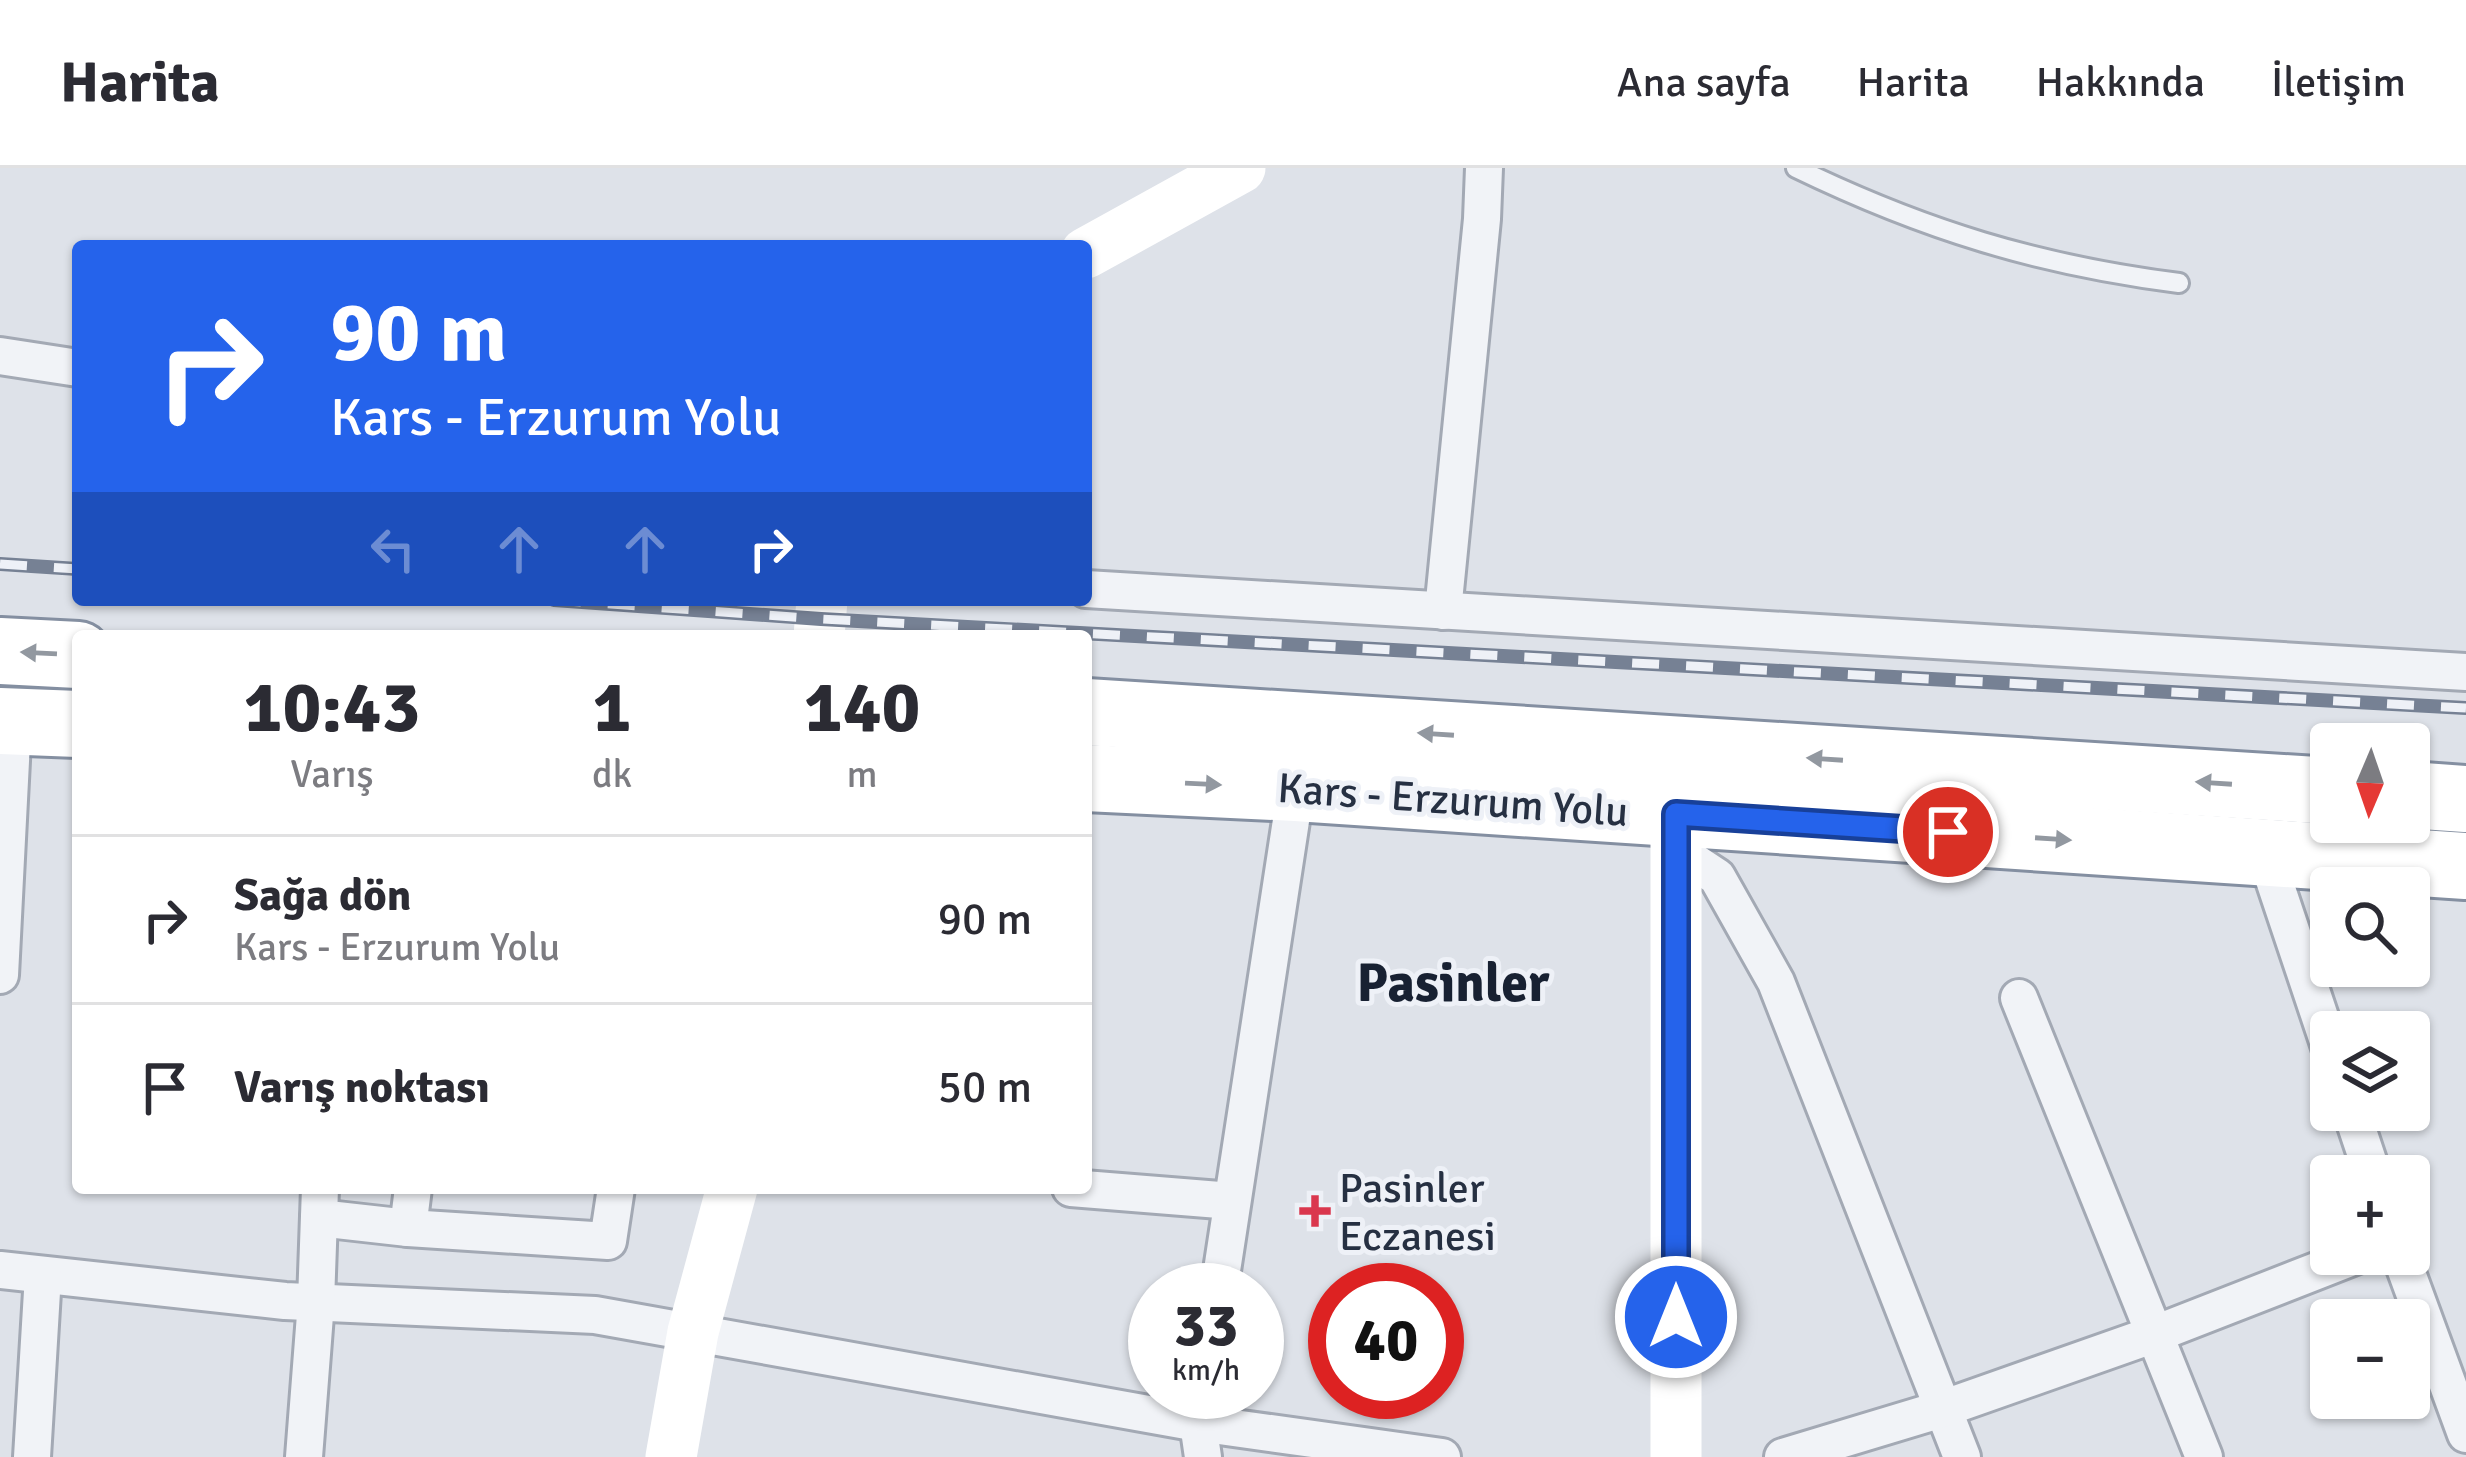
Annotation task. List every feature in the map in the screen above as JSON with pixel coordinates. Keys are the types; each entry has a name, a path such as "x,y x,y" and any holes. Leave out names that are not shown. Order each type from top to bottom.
{"highway":[{"path":"0,651 72,656"},
{"name":"Kars - Erzurum Yolu","path":"1092,712 2310,789"},
{"path":"6,721 72,724"},
{"name":"Kars - Erzurum Yolu","path":"1092,778 1297,788 1676,832 2265,853 2466,866"},
{"path":"2430,796 2466,799"}],"street":[{"path":"1092,250 1240,168"},
{"path":"1443,611 1484,168"},
{"path":"0,356 72,367"},
{"path":"1092,589 2466,672"},
{"path":"0,975 6,721"},
{"path":"1223,1263 1297,788"},
{"path":"1676,832 1717,877 1777,982 1962,1457"},
{"path":"1676,832 1676,1457"},
{"path":"2265,853 2318,1011"},
{"path":"2019,998 2204,1457"},
{"path":"1092,1190 1232,1201"},
{"path":"408,1228 412,1194"},
{"path":"304,1457 319,1203 408,1228 608,1241 615,1194"},
{"path":"671,1457 693,1332 730,1194"},
{"path":"0,1270 316,1302 595,1315 1197,1432 1442,1457"},
{"path":"1784,1457 1942,1409 2310,1274"},
{"path":"32,1457 43,1275"},
{"path":"2408,1275 2466,1434"}],"lane":[{"path":"1796,168 1878,207 2002,250 2099,272 2179,283"}],"railway":[{"path":"0,564 72,569"},
{"path":"638,606 1024,630"},
{"path":"1092,634 2466,708"}],"place":[{"name":"Pasinler Eczanesi","path":"1315,1211"}],"district":[{"name":"Pasinler","path":"1453,982"}],"route":[{"path":"1676,1317 1676,814 1948,832"}]}
